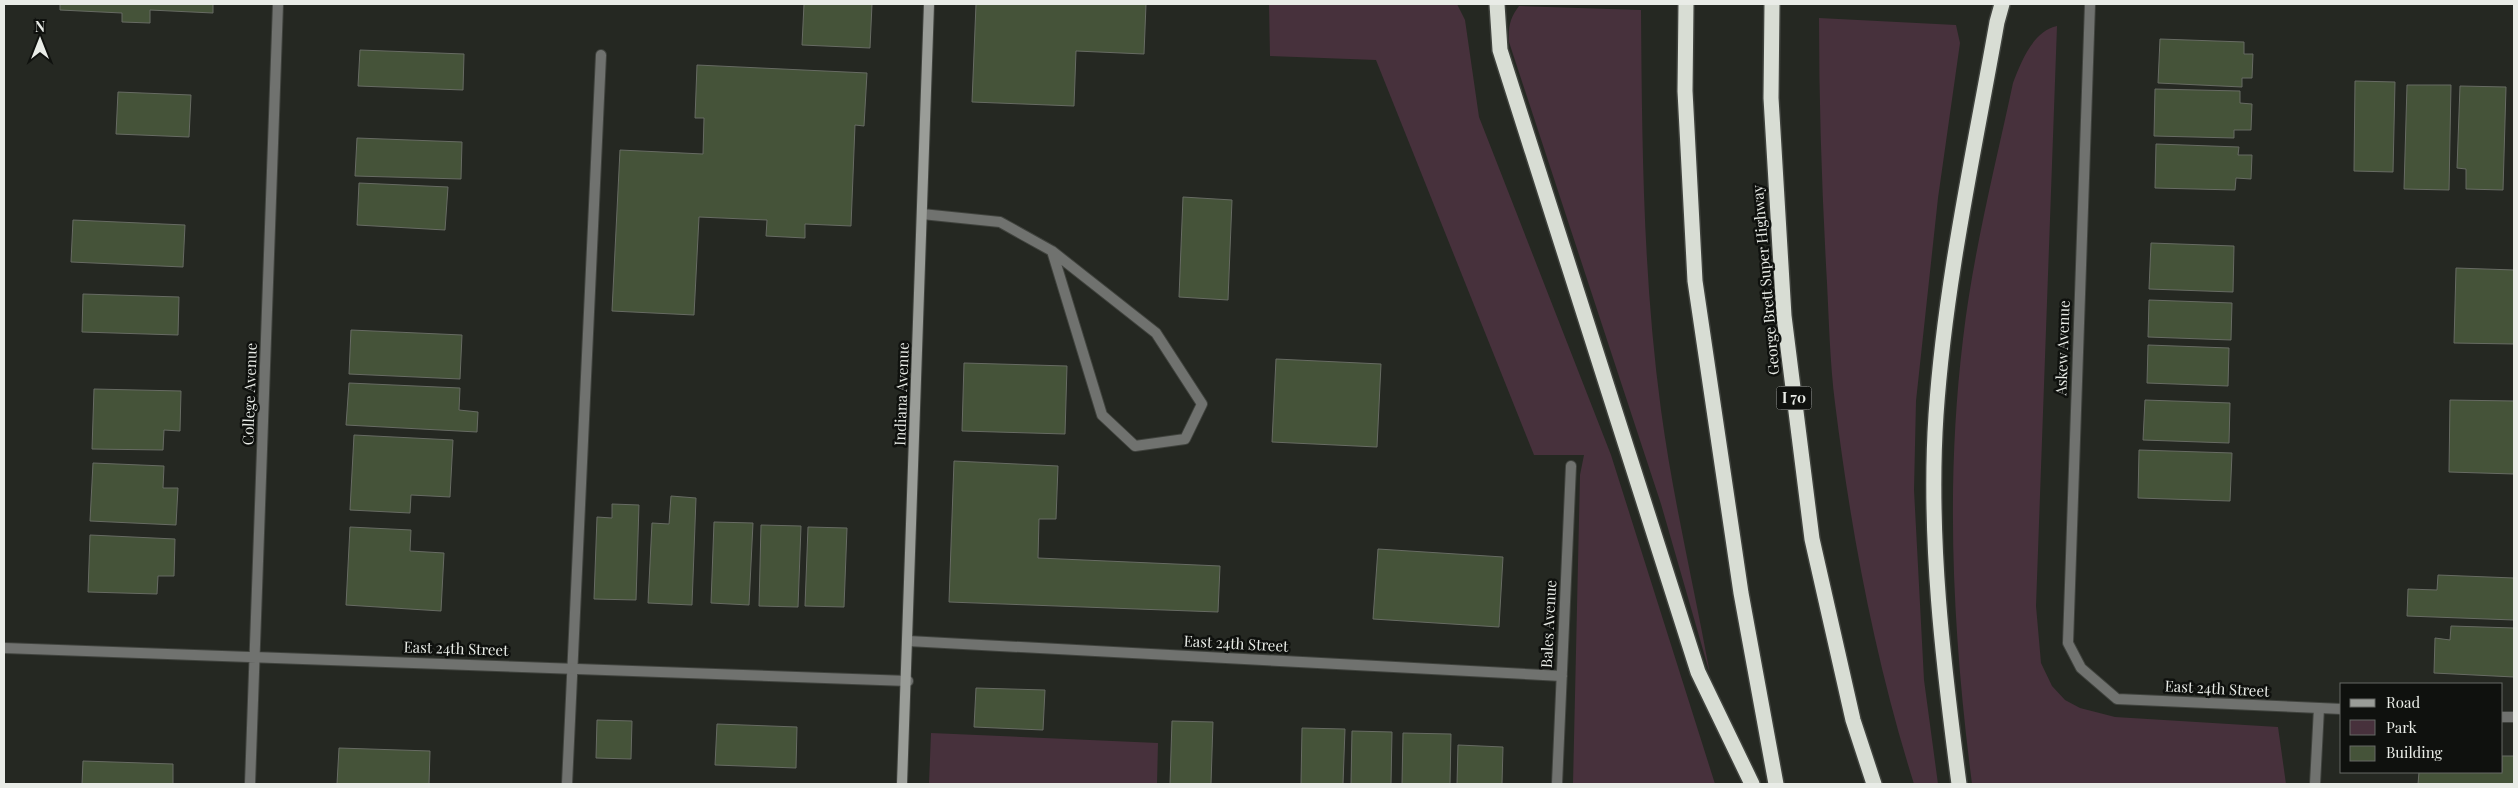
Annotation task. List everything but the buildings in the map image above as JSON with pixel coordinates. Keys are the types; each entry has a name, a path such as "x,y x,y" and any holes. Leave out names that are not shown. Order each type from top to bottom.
{"highway":[{"path":"1497,4 1500,50 1698,672 1752,784"},
{"path":"1686,4 1685,91 1695,281 1741,593 1776,784"},
{"name":"George Brett Super Highway","path":"1772,4 1771,98 1784,316 1812,540 1853,720 1874,784"},
{"path":"1959,784 1937,581 1934,468 1936,416 1949,293 1997,22 2002,4"}],"street":[{"name":"College Avenue","path":"250,784 278,4"},
{"name":"Indiana Avenue","path":"902,784 908,681 929,4"},
{"name":"Askew Avenue","path":"2090,4 2068,643 2080,668 2097,683"},
{"path":"567,784 601,55"},
{"path":"922,214 1000,222 1052,251 1156,333 1202,404 1185,439 1134,446 1102,415 1052,251"},
{"name":"Bales Avenue","path":"1558,784 1571,466"},
{"name":"East 24th Street","path":"908,641 1562,676"},
{"name":"East 24th Street","path":"4,648 908,681"},
{"name":"East 24th Street","path":"2097,683 2117,699 2340,710"},
{"path":"2315,784 2318,708"}],"green space":[{"path":"1269,4 1457,4 1465,20 1479,117 1611,455 1715,784 1573,784 1580,475 1584,455 1534,455 1376,60 1270,56"},
{"path":"1519,6 1641,10 1647,260 1655,360 1671,476 1710,674 1661,504 1509,42 1510,23"},
{"path":"1819,18 1956,25 1960,43 1938,198 1916,401 1914,490 1924,680 1938,784 1914,784 1900,737 1887,690 1866,595 1841,451 1831,358 1822,183"},
{"path":"2057,26 2036,606 2041,663 2052,686 2065,700 2080,708 2115,717 2278,727 2286,784 1972,784 1960,673 1954,562 1954,451 1963,339 1978,242 2013,83 2024,57 2035,41 2041,34"},
{"path":"931,733 1158,743 1157,784 929,784"}]}
